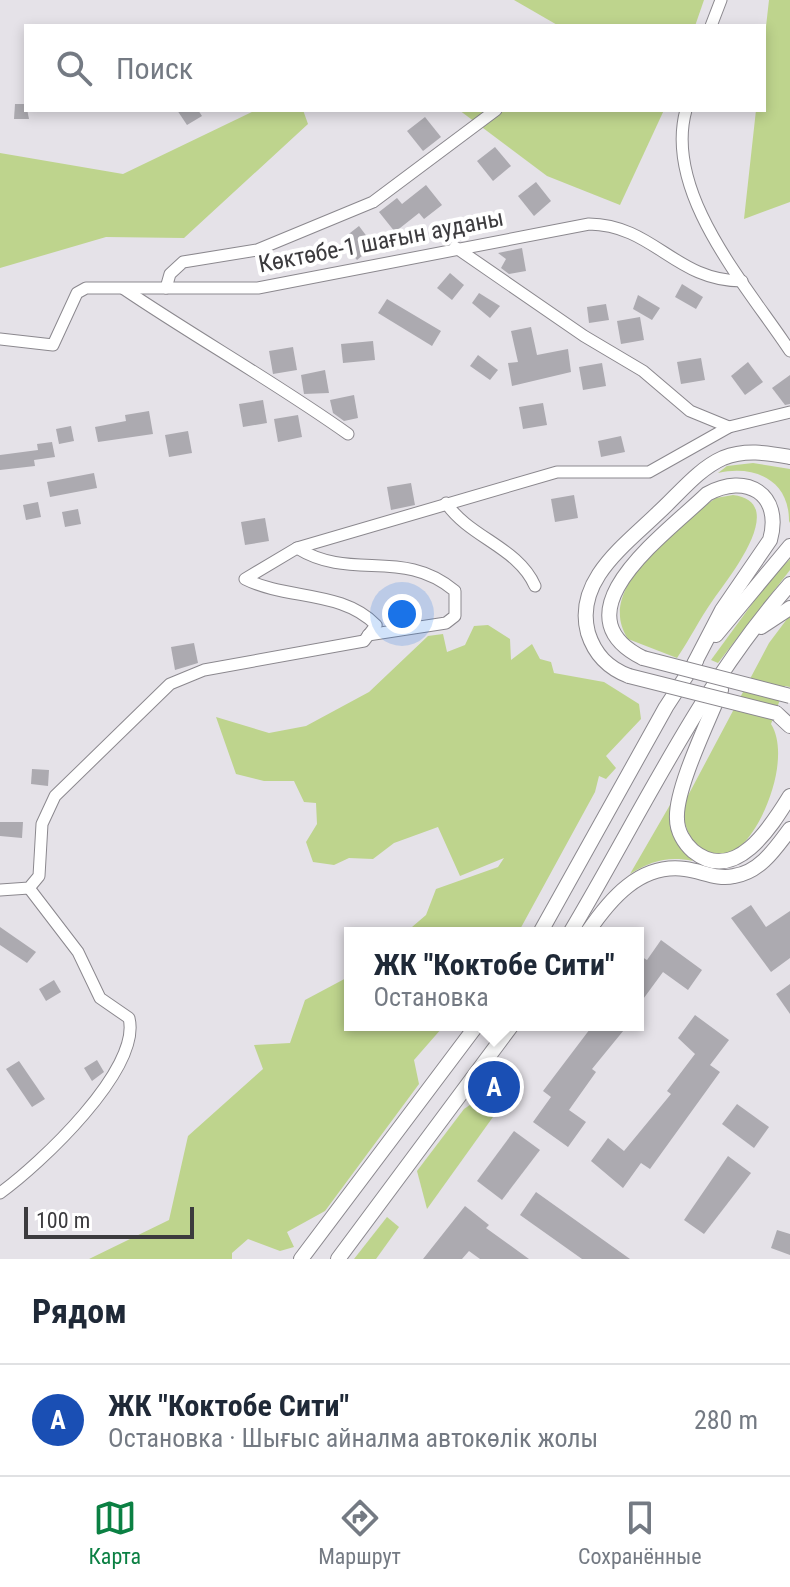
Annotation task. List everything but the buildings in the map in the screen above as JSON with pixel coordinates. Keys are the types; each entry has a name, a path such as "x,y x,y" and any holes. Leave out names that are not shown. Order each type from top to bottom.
{"main road":[{"path":"790,457 742,453 711,464 601,571 586,600 585,619 590,639 605,663 629,676 783,715 790,726"},
{"path":"543,927 695,662 722,610 770,540 773,526 768,502 746,485 720,487 707,494 616,586 608,610 609,623 621,645 643,658 790,696"},
{"path":"695,662 790,546"},
{"path":"574,927 733,656 790,584"},
{"path":"745,640 790,608"},
{"path":"733,656 679,803 679,833 699,856 710,861 728,862 754,846 790,796"},
{"path":"592,927 615,896 640,877 674,868 735,876 761,863 790,829"},
{"path":"301,1259 472,1031"},
{"path":"338,1259 508,1031"}],"street":[{"path":"712,24 721,0"},
{"path":"166,288 170,274 183,262 257,250 373,202 493,112"},
{"path":"685,112 685,172 701,217 790,351"},
{"name":"Көктөбе-1 шағын ауданы","path":"0,339 53,345 77,293 86,288 258,288 455,247 589,224 611,225 629,231 702,276 742,281"},
{"path":"455,247 584,336 643,371 690,411 729,427"},
{"path":"123,288 212,349 270,379 348,434"},
{"path":"0,890 29,888 39,876 42,824 55,796 170,684 204,670 364,641 376,625 359,608 262,588 245,579 297,548 557,472 649,472 729,427 790,412"},
{"path":"446,503 457,519 497,549 517,558 527,568 535,586"},
{"path":"297,548 315,559 348,566 406,566 438,577 455,591 455,616 446,623 368,635"},
{"path":"0,1193 90,1106 110,1079 128,1045 131,1028 129,1018 100,998 78,952 29,888"}],"green space":[{"path":"514,0 704,0 696,24 556,24"},
{"path":"769,0 790,0 790,202 744,219 756,112 766,112"},
{"path":"252,112 304,112 308,124 184,238 106,237 0,268 0,153 123,174"},
{"path":"462,112 663,112 620,205 547,176"},
{"path":"753,463 790,469 789,523 783,496 767,478 744,471 718,473 727,466"},
{"path":"733,495 749,501 756,511 756,525 741,559 677,658 628,639 620,620 621,602 641,566 703,507 716,498"},
{"path":"790,559 790,570 718,663 711,660 771,578"},
{"path":"790,615 790,687 785,686 771,724 778,752 777,769 767,805 739,848 716,854 706,851 691,838 683,805 769,643"},
{"path":"488,625 510,639 511,660 532,644 540,659 551,662 554,673 604,682 639,704 641,719 606,756 616,768 606,779 599,776 595,792 521,927 412,927 426,915 436,889 498,867 504,858 460,876 438,827 394,843 373,859 349,858 334,865 313,862 306,842 317,824 316,803 304,802 294,781 264,781 236,774 216,717 269,733 306,726 369,692 428,636 443,634 447,652 465,645 474,626"},
{"path":"674,798 674,832 693,861 660,861 630,874"},
{"path":"344,979 344,1031 439,1031 414,1060 419,1084 325,1211 287,1232 294,1247 280,1251 248,1239 232,1253 232,1259 89,1259 169,1220 188,1136 263,1069 254,1045 290,1043 305,1000"},
{"path":"496,1087 508,1096 427,1209 417,1171 464,1109"},
{"path":"387,1217 399,1227 376,1259 354,1259"}],"place":[{"name":"ЖК \"Коктобе Сити\"","path":"494,1087"}]}
